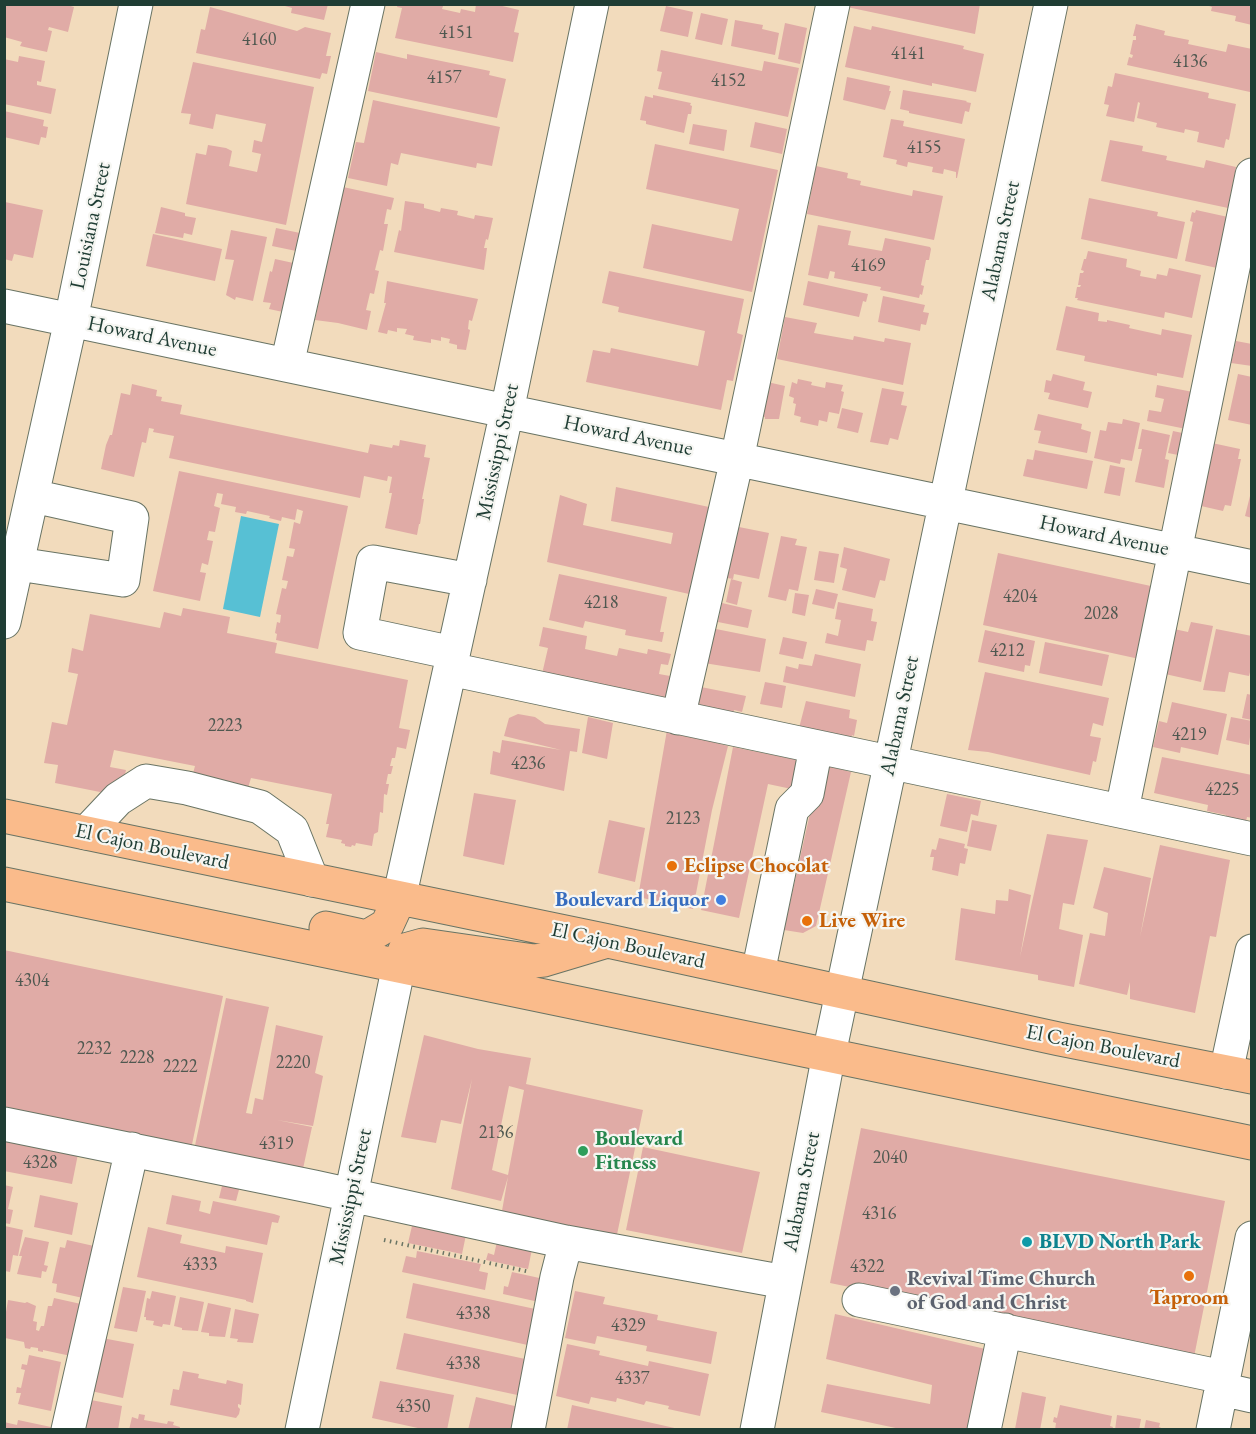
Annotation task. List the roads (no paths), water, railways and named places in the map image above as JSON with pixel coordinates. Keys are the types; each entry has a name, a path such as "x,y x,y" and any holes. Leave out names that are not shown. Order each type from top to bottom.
{"main road":[{"name":"El Cajon Boulevard","path":"4,816 1239,1075"},
{"path":"4,884 1251,1143"},
{"path":"197,923 257,914 367,937 387,925 399,898"},
{"path":"399,965 405,950 423,945 534,961 608,941"}],"street":[{"name":"Louisiana Street","path":"4,622 12,577 33,495 71,320 136,4"},
{"path":"286,365 368,4"},
{"name":"Mississippi Street","path":"399,898 507,411 592,4"},
{"path":"678,718 833,4"},
{"name":"Alabama Street","path":"757,1430 829,1054 1051,4"},
{"path":"1122,810 1251,175"},
{"name":"Howard Avenue","path":"4,306 1251,567"},
{"path":"12,577 123,580 132,518 33,495"},
{"path":"470,580 373,562 360,633 452,661 678,718 1251,839"},
{"path":"758,973 792,809 807,794 816,747"},
{"path":"86,833 118,800 146,781 187,788 260,807 284,824 292,830 312,880"},
{"path":"1239,1075 1251,951"},
{"name":"Mississippi Street","path":"302,1430 399,965"},
{"path":"4,1124 132,1149 566,1242 785,1282"},
{"path":"68,1430 132,1149"},
{"path":"1213,1430 1232,1387 1251,1238"},
{"path":"528,1430 557,1277 566,1242"},
{"path":"859,1300 1005,1330 1232,1387"},
{"path":"984,1430 1005,1330"}],"water":[{"path":"241,516 279,524 260,617 223,609"}],"place":[{"name":"Eclipse Chocolat","path":"672,866"},
{"name":"Boulevard Liquor","path":"721,900"},
{"name":"Live Wire","path":"807,921"},
{"name":"Boulevard Fitness","path":"583,1151"},
{"name":"BLVD North Park","path":"1027,1242"},
{"name":"Taproom","path":"1189,1276"},
{"name":"Revival Time Church of God and Christ","path":"895,1291"}]}
